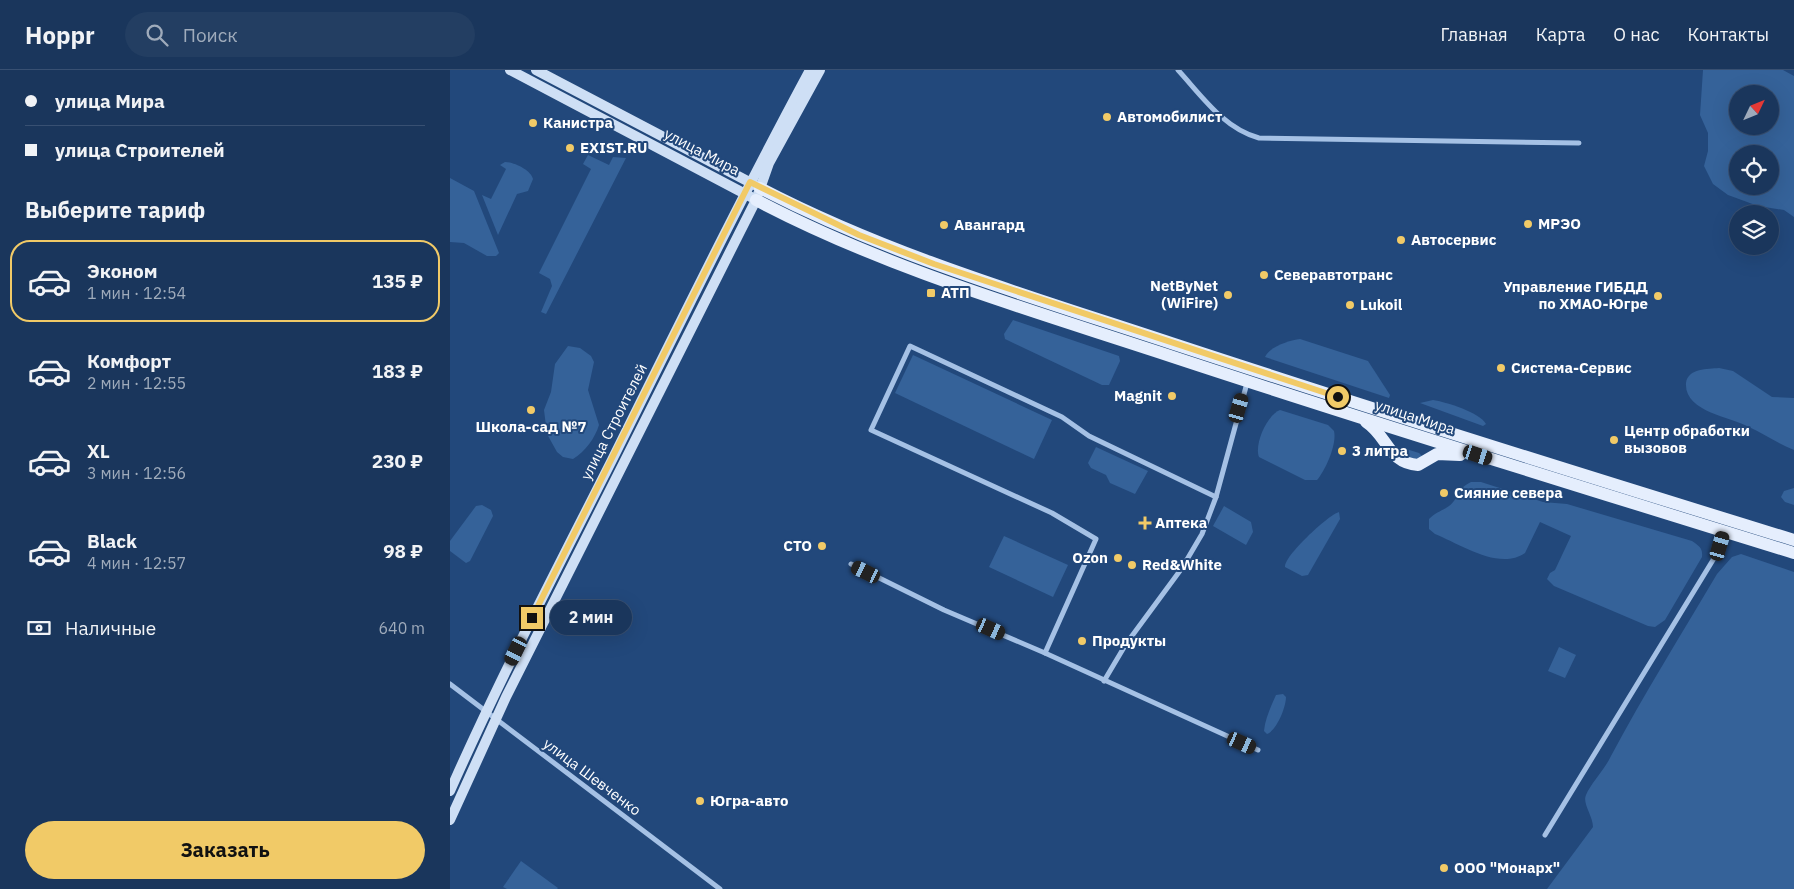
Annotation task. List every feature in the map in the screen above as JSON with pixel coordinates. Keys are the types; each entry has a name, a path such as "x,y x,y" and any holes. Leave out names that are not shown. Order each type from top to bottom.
{"main road":[{"name":"улица Мира","path":"510,70 753,191 934,264 1249,375 1358,416 1509,464 1726,526 1794,540"},
{"name":"улица Мира","path":"536,70 753,191"},
{"name":"улица Строителей","path":"450,820 496,719 810,70"},
{"name":"улица Строителей","path":"450,790 486,711 753,191 770,164 820,70"},
{"name":"улица Мира","path":"1249,375 1425,424 1726,526 1794,553"},
{"path":"1358,416 1375,428 1399,460 1418,465 1437,454 1451,453 1509,464"},
{"path":"1425,424 1434,433 1434,440 1427,459"}],"street":[{"path":"1178,70 1229,123 1249,135 1259,138 1579,143"},
{"path":"1044,652 1096,539 1052,513 871,430 910,346 1062,417 1089,436 1216,497"},
{"path":"1104,681 1126,644 1191,554 1207,524 1249,375"},
{"path":"1545,835 1713,560 1726,526"},
{"path":"850,564 944,610 1044,652 1258,750"},
{"name":"улица Шевченко","path":"450,684 720,889"}],"shaded area":[{"path":"1703,70 1783,70 1794,76 1794,217 1784,210 1779,209 1779,205 1755,205 1728,195 1713,184 1704,166 1708,151 1708,133 1700,115"},
{"path":"588,155 609,165 613,157 626,158 546,314 541,312 552,286 550,279 539,273 591,169 583,164"},
{"path":"505,162 522,167 533,179 528,191 517,194 498,235 482,195 491,199 506,169 500,165"},
{"path":"450,178 474,191 499,253 496,256 487,256 464,243 450,242"},
{"path":"1013,320 1119,356 1120,361 1109,385 1102,385 1005,339 1004,334"},
{"path":"1300,339 1368,361 1390,395 1389,398 1265,357 1275,347"},
{"path":"568,346 580,348 591,356 594,362 588,390 599,425 589,444 582,453 573,459 563,457 557,452 547,434 544,410 551,392 555,364"},
{"path":"913,355 1052,420 1034,459 895,393"},
{"path":"1719,368 1733,371 1772,397 1794,398 1794,450 1741,423 1710,412 1692,401 1687,393 1686,383 1690,374 1699,370"},
{"path":"1433,400 1454,405 1477,415 1486,424 1483,426 1420,403"},
{"path":"1280,410 1328,425 1334,431 1334,443 1330,456 1317,480 1305,480 1259,457 1258,445 1263,430 1275,413"},
{"path":"1096,447 1148,471 1135,494 1110,483 1106,475 1091,468 1088,463"},
{"path":"1403,448 1419,453 1423,457 1418,463 1397,451"},
{"path":"1471,482 1481,482 1543,502 1567,504 1692,541 1700,547 1702,557 1665,620 1655,627 1648,626 1554,586 1547,579 1550,573 1555,570 1571,536 1540,522 1525,553 1515,558 1492,558 1435,534 1429,529 1429,519 1452,503 1462,488"},
{"path":"1794,488 1794,505 1785,502 1781,497 1784,491"},
{"path":"482,505 491,510 493,516 470,561 466,563 450,551 450,541 476,506"},
{"path":"1224,506 1251,522 1253,532 1246,545 1213,526"},
{"path":"1339,512 1340,519 1308,575 1302,576 1285,567 1286,562 1298,546 1326,520"},
{"path":"1004,536 1068,565 1053,597 989,567"},
{"path":"1741,554 1794,572 1794,889 1547,889 1593,827 1585,802 1588,790 1608,761 1717,574 1732,557"},
{"path":"1559,647 1576,655 1565,678 1548,671"},
{"path":"1283,694 1286,697 1286,701 1283,712 1274,728 1267,734 1264,731 1270,708 1276,695"},
{"path":"521,861 558,888 507,889 503,887"}],"place":[{"name":"Автомобилист","path":"1107,117"},
{"name":"Канистра","path":"533,123"},
{"name":"EXIST.RU","path":"570,148"},
{"name":"МРЭО","path":"1528,224"},
{"name":"Авангард","path":"944,225"},
{"name":"Автосервис","path":"1401,240"},
{"name":"Северавтотранс","path":"1264,275"},
{"name":"АТП","path":"931,293"},
{"name":"NetByNet (WiFire)","path":"1228,295"},
{"name":"Управление ГИБДД по ХМАО-Югре","path":"1658,296"},
{"name":"Lukoil","path":"1350,305"},
{"name":"Система-Cервис","path":"1501,368"},
{"name":"Magnit","path":"1172,396"},
{"name":"Школа-сад №7","path":"531,410"},
{"name":"Центр обработки вызовов","path":"1614,440"},
{"name":"3 литра","path":"1342,451"},
{"name":"Сияние севера","path":"1444,493"},
{"name":"Аптека","path":"1145,523"},
{"name":"СТО","path":"822,546"},
{"name":"Ozon","path":"1118,558"},
{"name":"Red&White","path":"1132,565"},
{"name":"Продукты","path":"1082,641"},
{"name":"Югра-авто","path":"700,801"},
{"name":"ООО \"Монарх\"","path":"1444,868"}],"route":[{"path":"532,618 750,182 815,215 898,251 1014,292 1338,397"}]}
